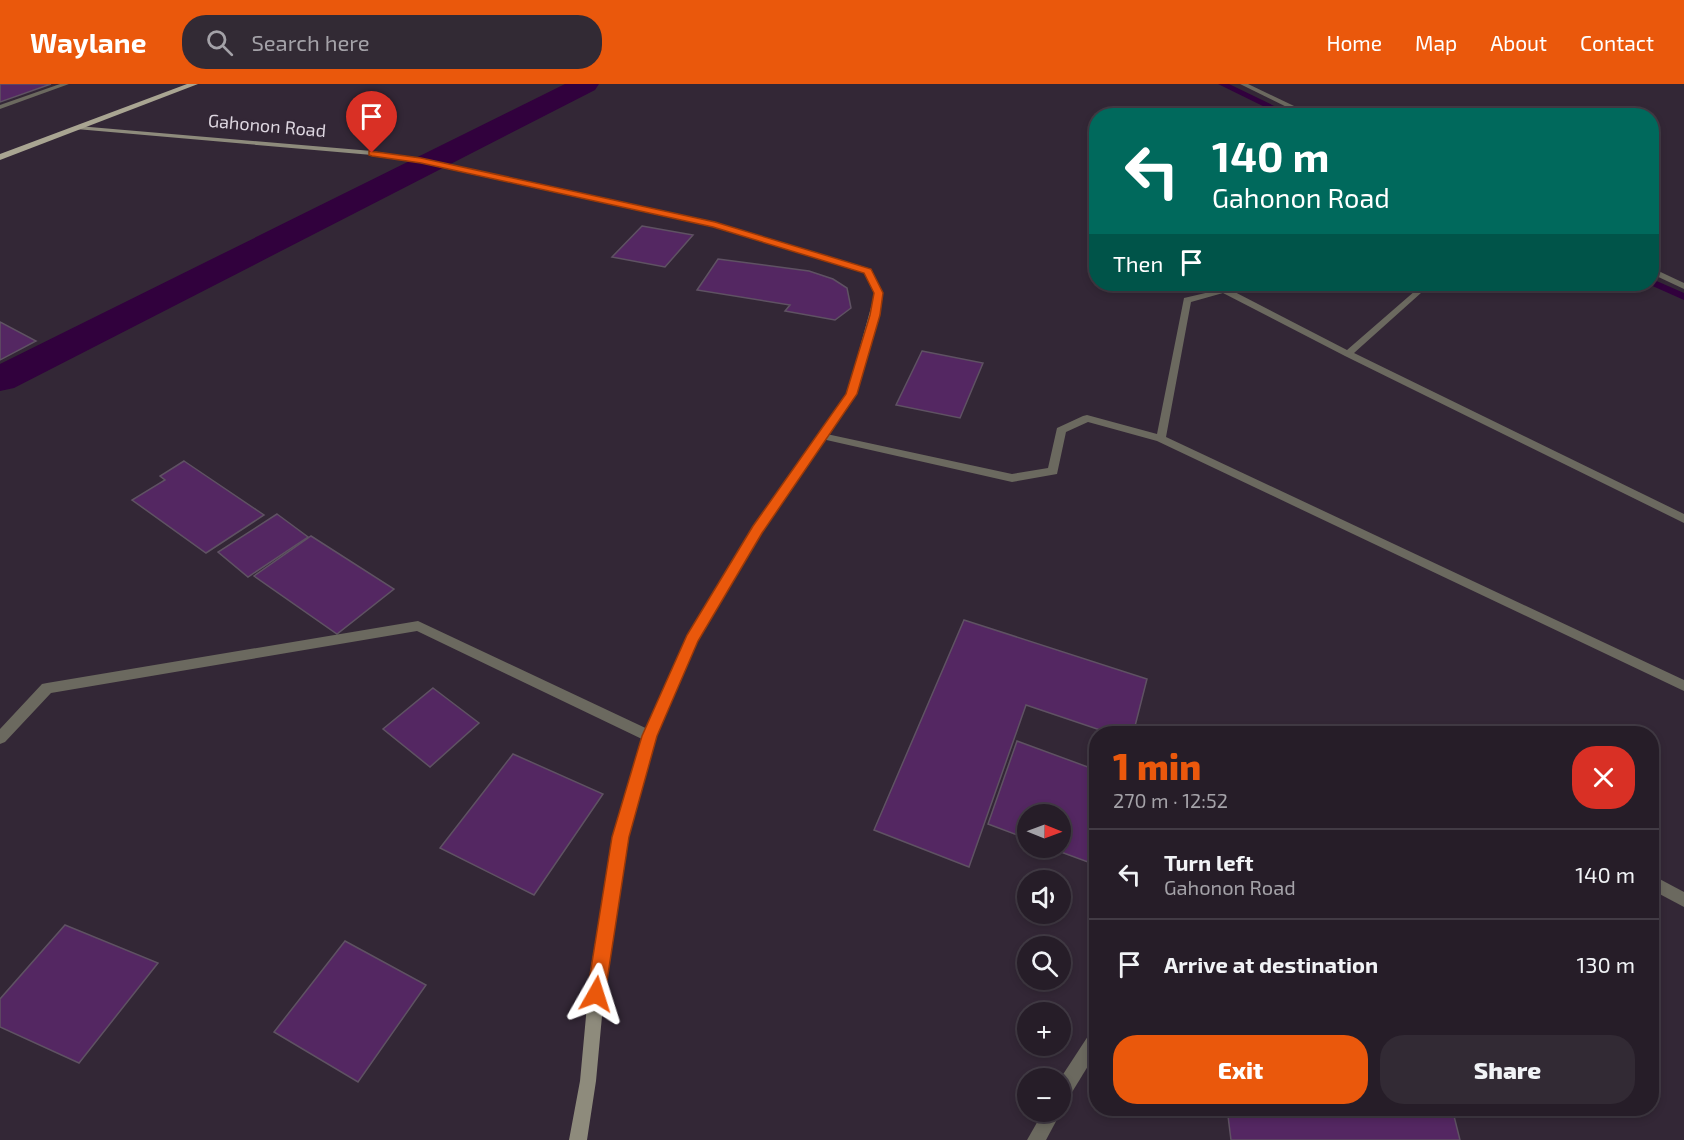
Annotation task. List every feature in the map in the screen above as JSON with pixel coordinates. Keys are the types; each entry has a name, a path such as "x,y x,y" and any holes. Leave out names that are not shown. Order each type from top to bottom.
{"main road":[{"path":"0,157 194,84"}],"street":[{"path":"0,107 66,84"},
{"path":"1243,84 1295,108"},
{"name":"Gahonon Road","path":"78,128 372,153 446,166 715,225 868,272 879,293 875,315 852,394 758,530 692,639 649,736 620,837 598,973 588,1081 578,1140"},
{"path":"1659,274 1684,286"},
{"path":"1161,439 1187,300 1220,291"},
{"path":"1226,291 1348,354 1684,519"},
{"path":"1348,354 1419,291"},
{"path":"822,436 1012,478 1053,471 1060,430 1087,418 1161,439 1684,686"},
{"path":"0,738 47,688 418,626 649,736"},
{"path":"1659,886 1684,900"},
{"path":"1071,1077 1089,1049"},
{"path":"1036,1140 1046,1122"}],"building":[{"path":"0,84 51,84 0,102"},
{"path":"642,226 693,235 665,267 612,257"},
{"path":"718,259 809,271 833,279 847,288 851,308 835,320 785,311 790,305 697,290"},
{"path":"0,322 36,341 0,360"},
{"path":"922,351 983,363 960,418 896,405"},
{"path":"184,461 264,515 206,553 132,500 165,480 160,476"},
{"path":"277,514 308,537 248,577 218,552"},
{"path":"311,536 394,589 337,634 254,576"},
{"path":"964,620 1147,679 1135,726 1089,726 1026,705 969,867 874,830"},
{"path":"433,688 479,723 430,767 383,729"},
{"path":"1017,741 1089,767 1089,862 1071,856 1071,804 1017,804 1017,835 988,824"},
{"path":"513,754 603,794 534,895 440,848"},
{"path":"65,925 158,963 79,1063 0,1027 0,999"},
{"path":"345,941 426,985 358,1082 274,1032"},
{"path":"1228,1116 1454,1116 1460,1140 1231,1140"}],"waterway":[{"path":"0,379 586,84"},
{"path":"1222,84 1274,108"},
{"path":"1659,285 1684,297"}],"route":[{"path":"372,153 421,161 715,225 868,272 879,293 875,315 852,394 758,530 692,639 649,736 620,837 596,994"}]}
